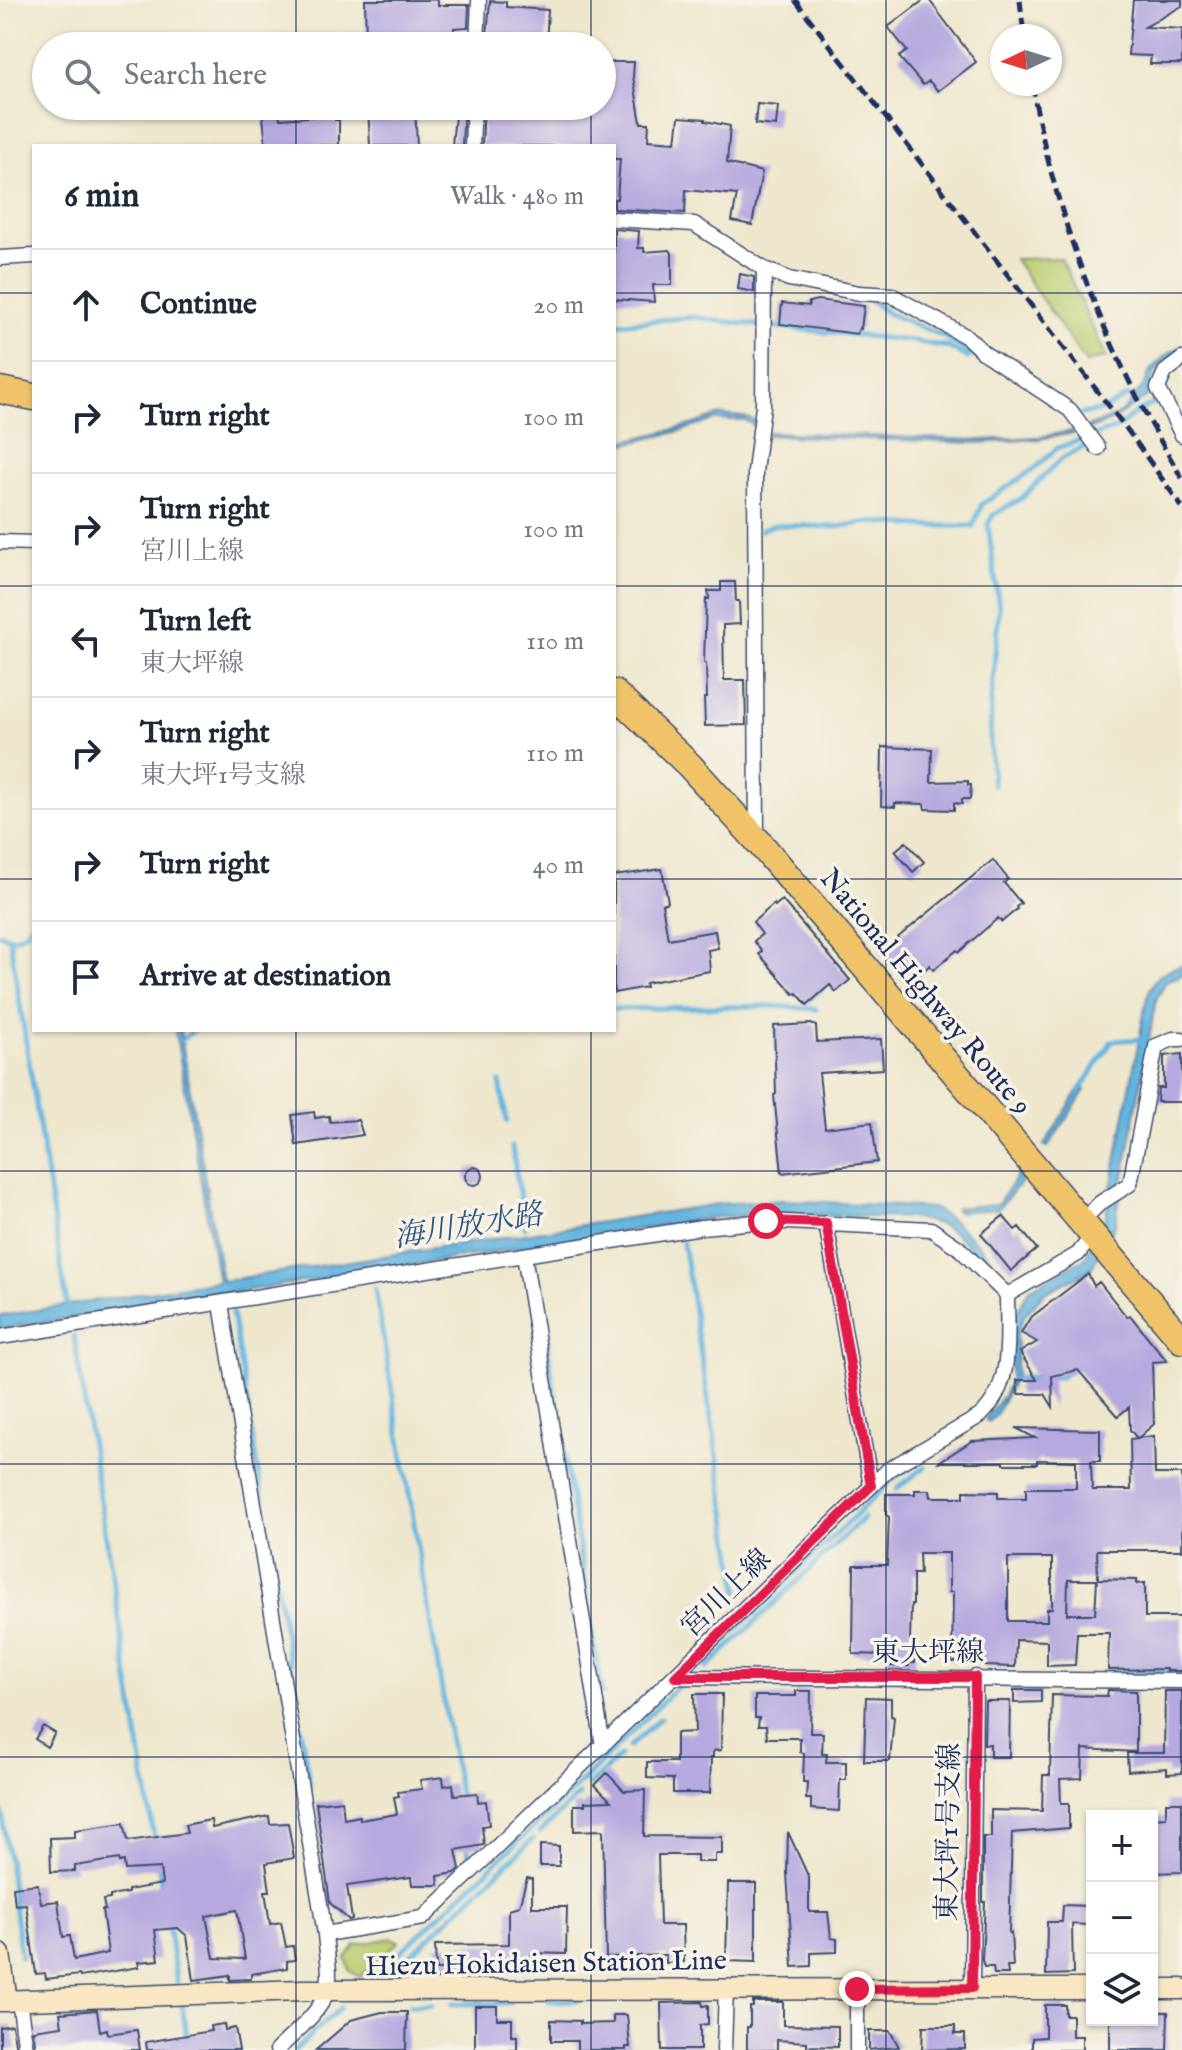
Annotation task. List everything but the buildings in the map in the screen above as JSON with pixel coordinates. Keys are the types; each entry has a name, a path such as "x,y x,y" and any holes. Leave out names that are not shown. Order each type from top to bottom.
{"highway":[{"path":"0,390 32,397"},
{"name":"National Highway Route 9","path":"616,695 690,766 757,840 1182,1340"}],"main road":[{"path":"0,1954 8,2001"},
{"name":"Hiezu Hokidaisen Station Line","path":"8,2001 303,1990 1086,1989"},
{"path":"1158,1989 1182,1989"}],"street":[{"path":"478,32 479,0"},
{"path":"472,144 473,120"},
{"path":"616,219 694,224 764,269 789,279 859,293 891,295 967,337 984,353 1070,410 1098,448"},
{"path":"0,258 32,256"},
{"path":"757,840 755,472 763,406 764,269"},
{"path":"1182,359 1165,372 1158,388 1182,435"},
{"path":"0,542 32,543"},
{"path":"0,1337 702,1227 766,1221 931,1229 959,1248 1007,1295 1078,1254 1086,1229 1100,1203 1130,1184 1156,1046 1182,1039"},
{"path":"826,1223 871,1486"},
{"path":"524,1255 603,1746"},
{"name":"宮川上線","path":"325,1934 423,1918 871,1486 904,1459 971,1422 989,1408 1001,1389 1007,1356 1007,1295"},
{"path":"221,1304 325,1934 327,1992 308,2020 277,2050"},
{"name":"東大坪線","path":"675,1677 1182,1681"},
{"name":"東大坪1号支線","path":"972,1988 975,1677"},
{"path":"724,2050 726,1988"},
{"path":"857,1989 857,2050"},
{"path":"8,2001 26,2050"}],"green space":[{"path":"1061,258 1106,357 1086,363 1014,259"},
{"path":"392,1938 399,1941 360,1977 350,1971 346,1959 355,1945"}],"water":[{"path":"1182,346 1182,350 1158,369 1147,397 1109,422 1082,432 1038,439 977,443 764,435 765,432 979,440 1040,437 1081,429 1124,410 1145,384 1150,370"},
{"path":"720,415 755,421 754,426 744,420 714,420 616,447 616,443"},
{"path":"1182,965 1182,975 1166,981 1156,1000 1115,1225 1091,1269 1044,1293 1024,1316 1017,1333 1016,1375 996,1415 989,1422 985,1419 1004,1394 1010,1379 1014,1319 1029,1289 1084,1259 1105,1220 1147,997 1159,976"},
{"path":"175,1032 180,1032 222,1281 718,1204 784,1200 933,1208 964,1231 1006,1278 1000,1283 995,1280 957,1235 942,1225 924,1220 777,1214 717,1217 0,1329 0,1316 218,1281"},
{"path":"1081,1087 1085,1090 1048,1147 1044,1145"},
{"path":"1018,1174 1023,1180 998,1209 956,1212 956,1208 998,1204"}],"waterway":[{"path":"868,298 887,313 943,336 971,354"},
{"path":"616,324 693,317 913,341 948,347 968,358 971,354 988,362"},
{"path":"1077,415 1103,410 1128,396 1136,400"},
{"path":"761,530 774,525 836,527 870,522 973,526 982,504 1034,469 1057,448 1117,428 1158,401 1160,405"},
{"path":"993,785 991,703 999,607 988,524 993,515 1022,498 1060,460 1089,444"},
{"path":"0,934 17,937 31,925"},
{"path":"10,940 68,1311"},
{"path":"616,1009 771,1006 816,1009"},
{"path":"184,1038 192,1032"},
{"path":"1080,1091 1112,1041 1142,1039"},
{"path":"500,1082 507,1121"},
{"name":"海川放水路","path":"512,1147 525,1228"},
{"path":"683,1243 739,1593"},
{"path":"534,1262 602,1693"},
{"path":"375,1289 460,1799"},
{"path":"232,1312 310,1788"},
{"path":"74,1337 155,1844"},
{"path":"1012,1379 1061,1377 1072,1369"},
{"path":"689,1675 894,1478 916,1463"},
{"path":"897,1488 925,1467"},
{"path":"707,1668 863,1518"},
{"path":"1109,1671 1182,1671"},
{"path":"378,1973 573,1790 682,1682"},
{"path":"629,1747 660,1718"},
{"path":"589,1785 620,1756"},
{"path":"540,1832 579,1795"},
{"path":"0,1797 21,1957"},
{"path":"388,1976 533,1839"},
{"path":"467,1845 471,1864"},
{"path":"158,1861 162,1891"},
{"path":"168,1925 177,1983"},
{"path":"549,2001 582,2000"},
{"path":"452,2004 510,2003"},
{"path":"182,2005 189,2050"},
{"path":"410,2005 431,2005"},
{"path":"295,2050 340,2008"},
{"path":"28,2009 34,2050"}],"railway":[{"path":"795,0 1126,428 1182,507"},
{"path":"1020,0 1023,24"},
{"path":"1034,96 1055,188 1089,288 1131,385 1182,478"}],"route":[{"path":"766,1221 826,1223 871,1486 675,1677 975,1677 972,1988 857,1989"}]}
